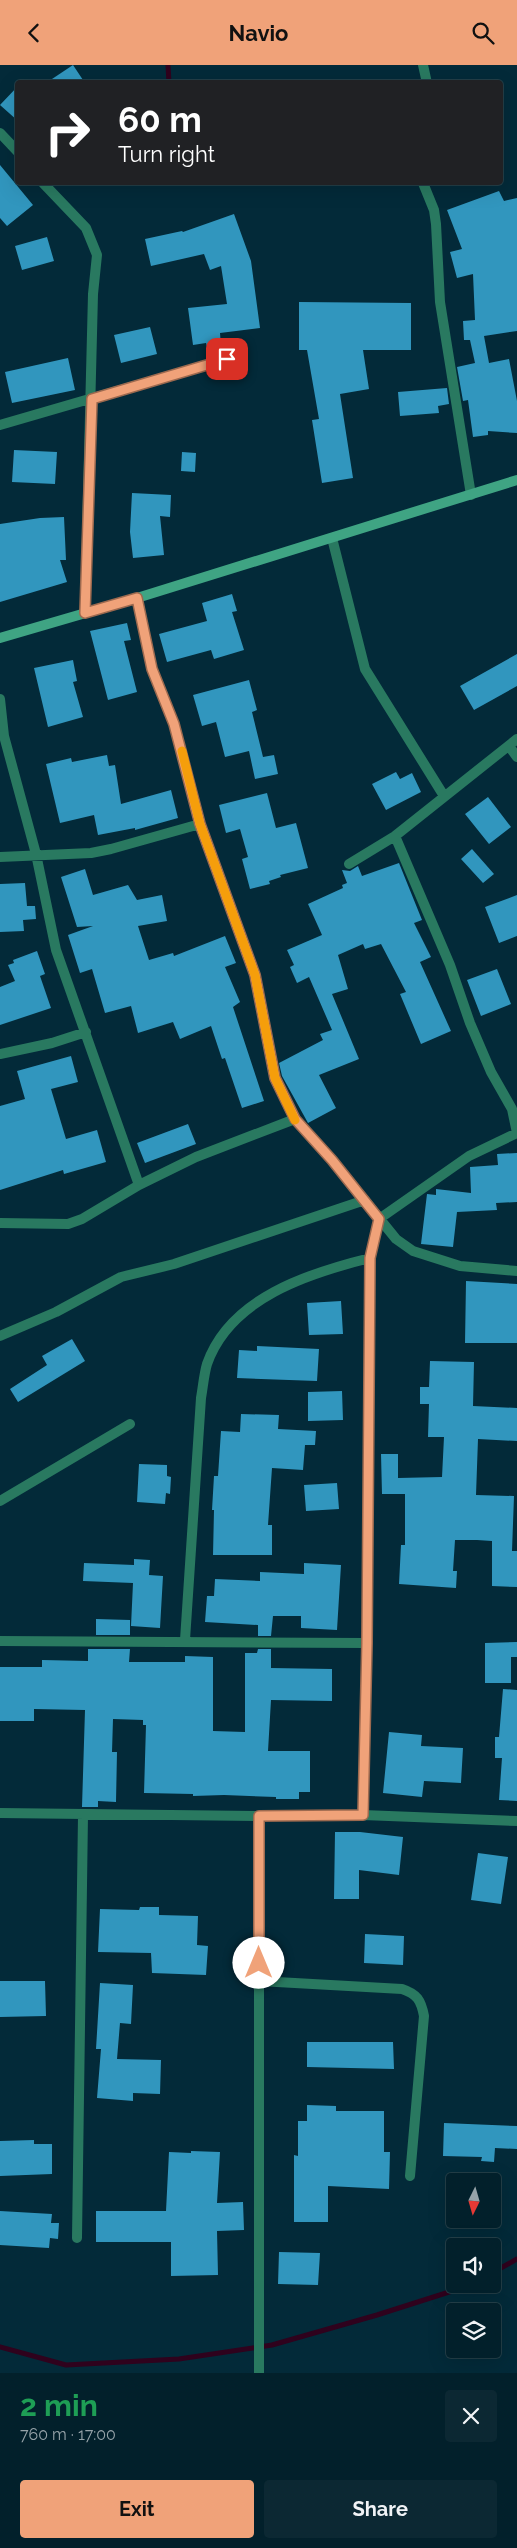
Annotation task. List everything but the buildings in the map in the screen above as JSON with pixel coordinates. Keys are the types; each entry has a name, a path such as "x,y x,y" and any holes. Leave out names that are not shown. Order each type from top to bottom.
{"main road":[{"path":"0,637 137,598 517,480"}],"street":[{"path":"423,65 426,80"},
{"path":"0,133 15,149"},
{"path":"45,185 86,228 97,255 94,294 85,613"},
{"path":"425,185 434,210 440,302 471,495"},
{"path":"0,425 227,359"},
{"path":"332,537 365,669 444,797"},
{"path":"137,598 152,669 174,724 200,824 255,975 275,1078 295,1119 396,1239 413,1251 460,1266 517,1271"},
{"path":"0,699 4,736 36,854 56,950 139,1185"},
{"path":"349,864 395,836 513,742 517,757"},
{"path":"0,857 91,853 200,824"},
{"path":"363,1815 367,1643 370,1258 379,1219 469,1156 517,1133 512,1109 486,1061 450,965 395,836"},
{"path":"0,1054 52,1043 86,1032"},
{"path":"0,1223 68,1224 82,1219 139,1185 196,1157 295,1119"},
{"path":"0,1337 56,1312 121,1277 174,1264 365,1200"},
{"path":"185,1641 201,1398 207,1364 220,1339 240,1317 269,1295 328,1268 370,1258"},
{"path":"0,1501 130,1424"},
{"path":"0,1641 367,1643"},
{"path":"0,1813 259,1816 363,1815 517,1821"},
{"path":"77,2238 83,1815"},
{"path":"259,1816 259,2373"},
{"path":"259,1981 402,1989 414,1993 422,2001 424,2016 410,2176"}],"waterway":[{"path":"168,65 169,80"},
{"path":"501,2268 517,2259"},
{"path":"0,2347 66,2365 179,2359 272,2345 446,2293"}],"slow traffic":[{"path":"182,751 200,824 255,975 262,1005 269,1055 275,1078 295,1120"}],"route":[{"path":"227,359 92,399 89,443 85,613 137,598 152,669 174,724 200,824 255,975 262,1005 269,1055 275,1078 295,1119 332,1160 379,1219 370,1258 367,1643 363,1815 259,1816 259,1963"}]}
